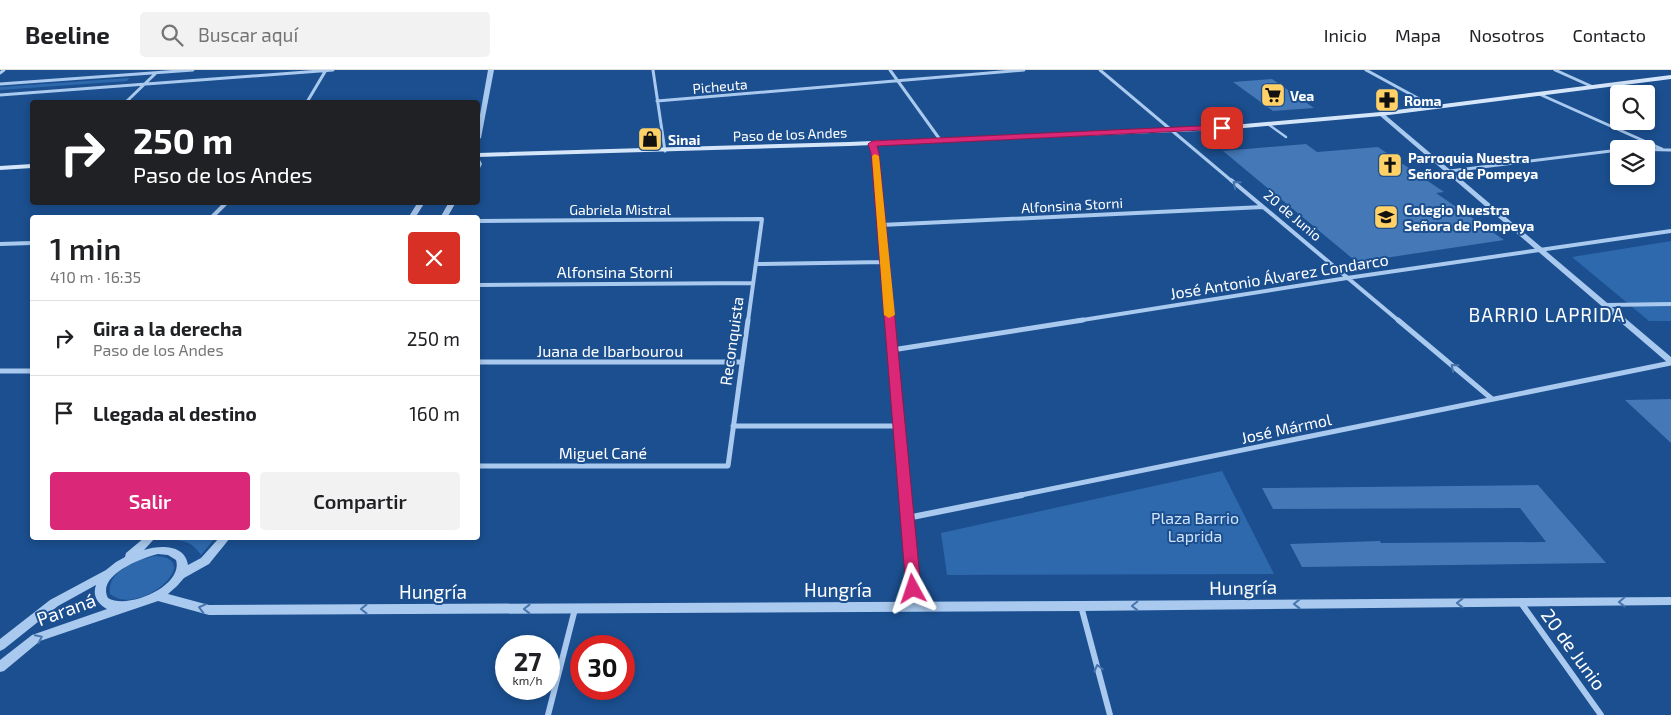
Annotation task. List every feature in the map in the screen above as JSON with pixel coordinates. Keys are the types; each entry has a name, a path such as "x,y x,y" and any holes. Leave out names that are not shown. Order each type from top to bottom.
{"main road":[{"name":"Paso de los Andes","path":"480,155 872,144 1222,128 1381,114 1671,78"},
{"path":"0,168 30,166"}],"street":[{"path":"0,73 4,70"},
{"path":"0,84 157,71 193,70"},
{"path":"308,100 326,70"},
{"path":"0,95 333,70"},
{"path":"480,128 491,70"},
{"path":"652,70 665,151"},
{"path":"890,70 941,141"},
{"name":"Picheuta","path":"657,101 1024,70"},
{"name":"20 de Junio","path":"1100,70 1492,399"},
{"path":"1366,70 1434,107"},
{"path":"1555,70 1593,87"},
{"path":"128,100 157,71"},
{"path":"1540,94 1662,149"},
{"path":"1381,114 1606,304 1671,362"},
{"path":"872,144 875,153 915,607"},
{"path":"1655,149 1671,150"},
{"path":"1450,171 1610,151"},
{"path":"215,215 224,205"},
{"name":"Alfonsina Storni","path":"881,225 1263,207"},
{"name":"Gabriela Mistral","path":"480,221 762,220"},
{"name":"Reconquista","path":"728,466 762,220"},
{"name":"José Antonio Álvarez Condarco","path":"892,350 1348,278 1671,231"},
{"path":"0,244 30,243"},
{"path":"756,264 885,262"},
{"name":"Alfonsina Storni","path":"480,284 753,283"},
{"path":"1606,304 1671,304"},
{"name":"Juana de Ibarbourou","path":"480,362 742,362"},
{"name":"José Mármol","path":"907,518 1671,362"},
{"path":"0,371 30,371"},
{"path":"734,426 899,426"},
{"name":"Miguel Cané","path":"480,466 728,466"},
{"path":"120,564 148,540"},
{"path":"110,572 100,590 100,597 104,603 123,607 135,605 158,596 167,590 180,576 205,561 224,540"},
{"path":"120,564 144,553 169,550 178,553 182,559 184,566 180,576"},
{"name":"Paraná","path":"0,646 54,603 110,572 120,564"},
{"name":"Hungría","path":"158,596 209,610 1671,602"},
{"name":"20 de Junio","path":"1520,603 1601,715"},
{"path":"1081,606 1110,715"},
{"name":"Paraná","path":"0,667 36,638 123,607"},
{"path":"548,715 576,608"}],"lane":[{"path":"1268,124 1286,137"},
{"path":"1222,128 1240,141"}],"green space":[{"path":"129,78 127,81 0,90 0,87"},
{"path":"1671,241 1671,321 1649,321 1572,257"},
{"name":"Plaza Barrio Laprida","path":"1222,471 1274,574 947,575 941,533"},
{"path":"175,540 213,540 201,555 190,544"},
{"path":"156,556 170,559 174,567 171,576 163,585 136,599 122,599 110,594 110,586 118,573 132,563"}],"building":[{"name":"Vea","path":"1272,79 1314,108 1273,111 1233,82"},
{"name":"Colegio Nuestra Señora de Pompeya","path":"1306,144 1317,152 1378,147 1444,192 1436,193 1504,240 1365,261 1353,259 1223,151"},
{"path":"1671,399 1671,443 1625,400"},
{"path":"1538,485 1606,563 1302,567 1290,544 1380,541 1381,543 1546,542 1520,508 1273,509 1262,488"}],"slow traffic":[{"path":"875,156 889,315"}],"place":[{"name":"Vea","path":"1273,95"},
{"name":"Roma","path":"1387,100"},
{"name":"Sinai","path":"650,139"},
{"name":"Parroquia Nuestra Señora de Pompeya","path":"1390,165"},
{"name":"Colegio Nuestra Señora de Pompeya","path":"1386,217"}],"district":[{"name":"BARRIO LAPRIDA","path":"1547,314"}],"route":[{"path":"913,589 875,153 872,144 1222,128"}]}
